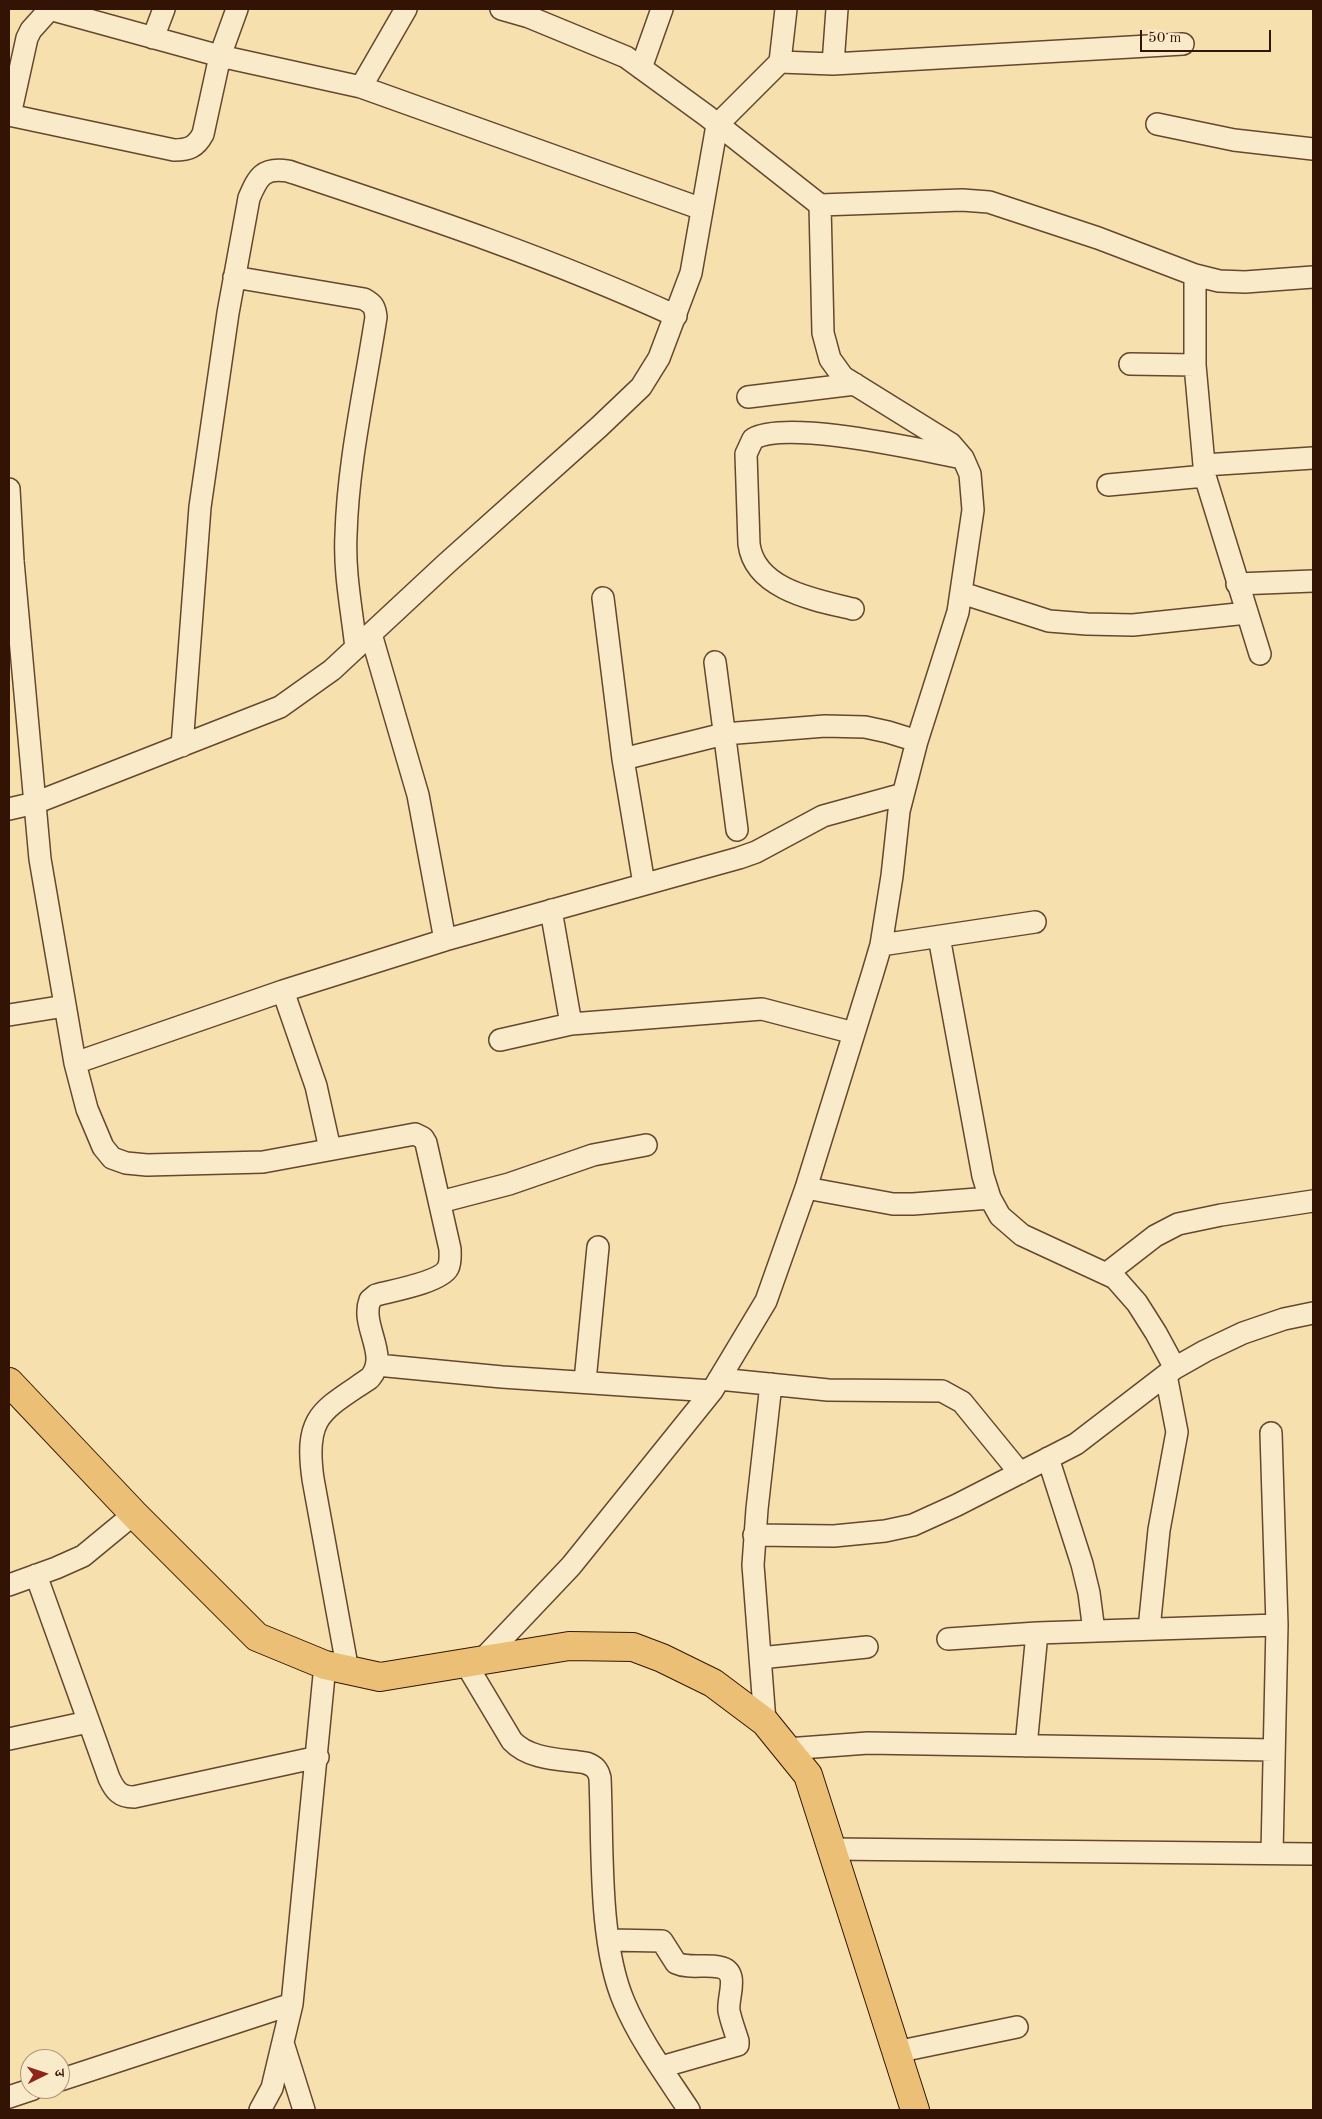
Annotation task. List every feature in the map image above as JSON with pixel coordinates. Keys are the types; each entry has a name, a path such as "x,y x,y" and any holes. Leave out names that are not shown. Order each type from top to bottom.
{"main road":[{"path":"9,1382 134,1514 257,1637 337,1668 380,1676 473,1663 569,1646 633,1647 713,1683 765,1722 808,1775 915,2110"}],"street":[{"path":"236,9 220,56 203,134 198,143 192,148 174,150 9,115 31,30 49,9 220,56 361,87 702,209"},
{"path":"153,38 164,9"},
{"path":"361,87 406,9"},
{"path":"502,9 529,16 626,57 820,205 962,200 989,202 1098,238 1195,275 1219,281 1244,282 1313,276"},
{"path":"641,68 662,9"},
{"path":"9,809 35,803 280,707 332,670 641,387 659,358 691,273 717,125 780,62 786,9"},
{"path":"833,64 837,9"},
{"path":"780,62 833,64 1183,44"},
{"path":"1156,124 1234,140 1313,149"},
{"path":"182,746 200,507 234,277 249,198 256,182 262,175 277,169 288,171 524,251 626,292 676,316"},
{"path":"689,2110 633,2021 623,2000 616,1978 605,1910 600,1778 598,1771 593,1765 534,1755 518,1748 512,1741 473,1663 571,1566 716,1385 766,1301 806,1188 881,945 903,794 917,741 958,612 974,510 970,474 963,458 951,444 843,376 830,359 823,333 820,205"},
{"path":"1195,275 1195,365 1205,471 1237,584 1260,654"},
{"path":"234,277 364,299 372,304 376,310 350,476 346,522 347,569 356,648"},
{"path":"1130,364 1195,365"},
{"path":"748,397 855,384"},
{"path":"853,609 808,598 789,590 756,567 749,544 746,454 753,439 768,434 822,434 963,458"},
{"path":"1108,485 1313,458"},
{"path":"9,489 11,560 40,859 75,1063 88,1109 103,1147 112,1158 126,1163 147,1165 263,1162 407,1135 420,1135 426,1143 450,1248 450,1260 447,1269 434,1279 376,1296 370,1300 368,1313 378,1365 375,1372 370,1378 328,1407 317,1419 311,1434 309,1454 337,1668 318,1757 292,2004 272,2088 260,2110"},
{"path":"1237,584 1313,582"},
{"path":"962,592 1049,621 1087,624 1133,625 1247,613"},
{"path":"603,598 623,759 644,884"},
{"path":"371,634 418,795 445,940"},
{"path":"715,662 737,830"},
{"path":"623,759 724,734 846,726 888,732 917,741"},
{"path":"75,1063 283,990 445,940 739,858 756,852 823,816 903,794"},
{"path":"551,910 571,1024"},
{"path":"881,945 1035,922"},
{"path":"939,937 983,1176 990,1198 1000,1216 1022,1235 1115,1278 1137,1304 1156,1333 1170,1372 1177,1432 1159,1530 1149,1629"},
{"path":"283,990 316,1086 330,1149"},
{"path":"9,1015 65,1006"},
{"path":"500,1040 571,1024 762,1009 854,1033"},
{"path":"440,1202 509,1184 593,1155 646,1145"},
{"path":"806,1188 893,1204 990,1198"},
{"path":"1106,1274 1155,1236 1178,1224 1221,1215 1313,1201"},
{"path":"585,1381 598,1247"},
{"path":"754,1535 834,1536 885,1531 912,1525 958,1505 1076,1444 1170,1372 1242,1333 1284,1319 1313,1314"},
{"path":"378,1365 502,1377 585,1381 716,1385 771,1384 846,1390 942,1391 962,1402 1020,1472"},
{"path":"765,1722 754,1588 754,1535 771,1384"},
{"path":"1271,1433 1277,1625 1272,1853"},
{"path":"1048,1458 1090,1593 1094,1631"},
{"path":"9,1585 83,1556 134,1514"},
{"path":"36,1575 113,1788 126,1797 134,1797 318,1757"},
{"path":"948,1639 1037,1633 1277,1625"},
{"path":"1026,1746 1037,1633"},
{"path":"760,1658 867,1647"},
{"path":"9,1739 88,1722"},
{"path":"787,1749 868,1743 1274,1750"},
{"path":"831,1849 1313,1854"},
{"path":"609,1940 662,1941 676,1963 719,1967 728,1971 730,1975 732,1986 729,2011 738,2045 661,2067"},
{"path":"70,2077 292,2004"},
{"path":"896,2052 1017,2026"},
{"path":"283,2043 304,2110"}]}
